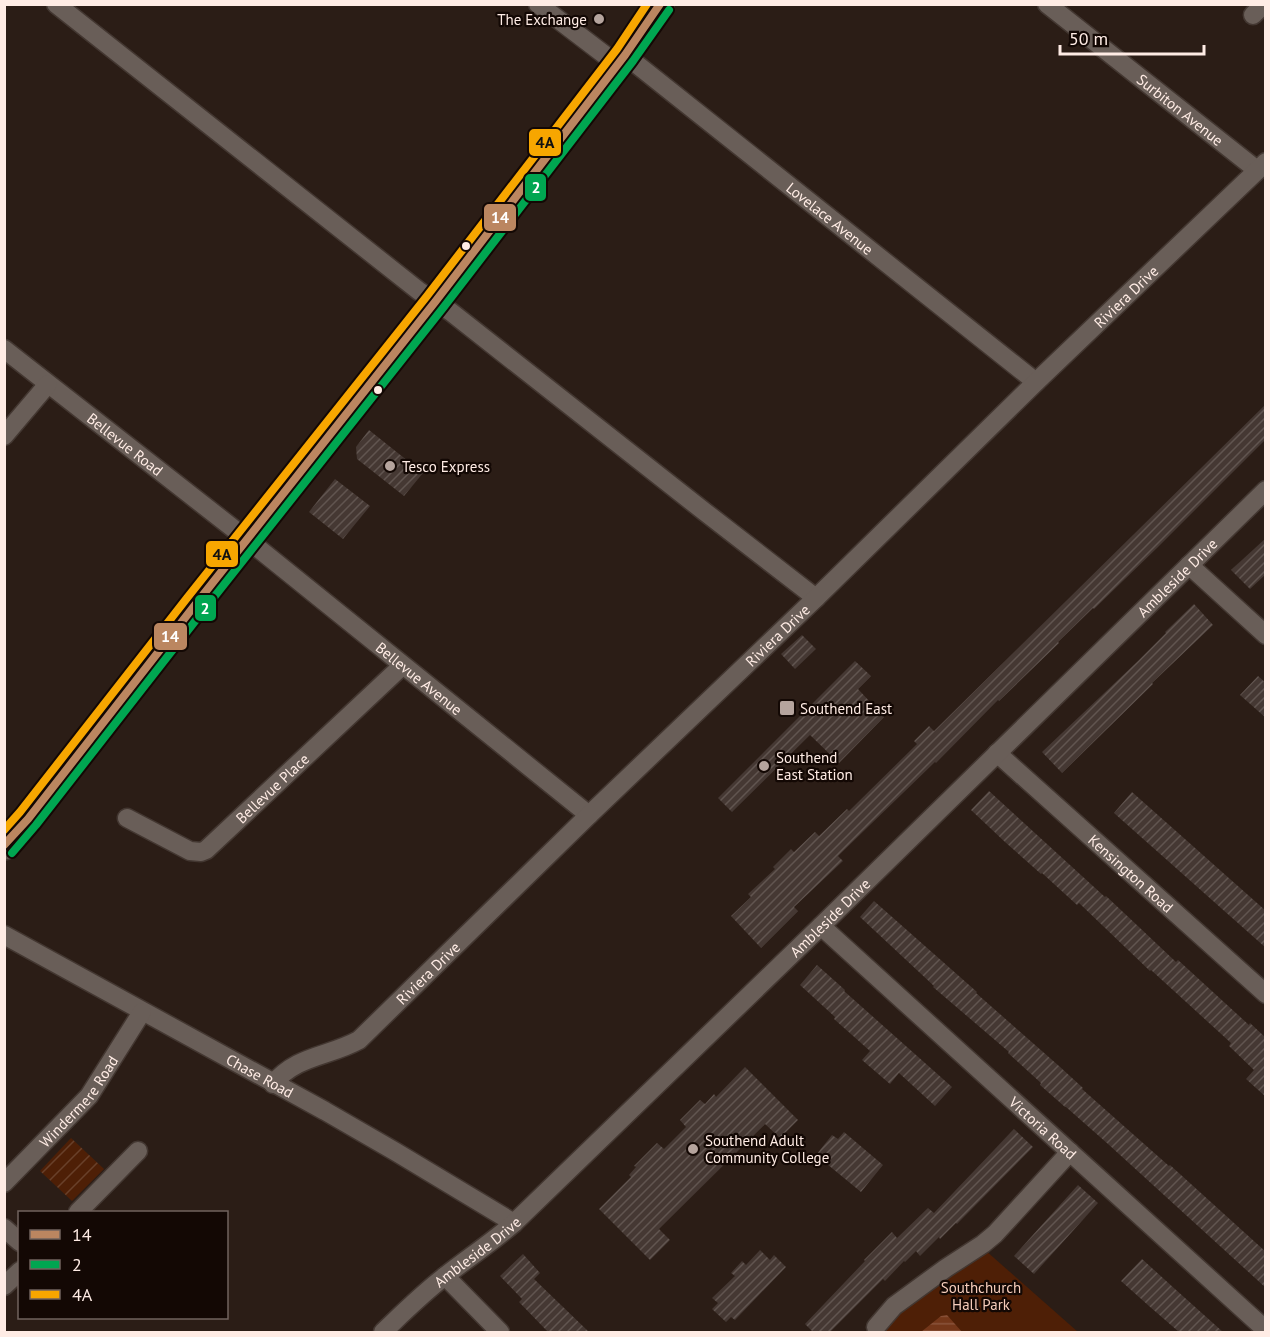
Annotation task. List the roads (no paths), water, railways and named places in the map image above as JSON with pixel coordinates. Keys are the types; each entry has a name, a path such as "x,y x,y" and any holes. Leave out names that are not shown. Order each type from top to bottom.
{"main road":[{"path":"4,846 28,819 435,302 621,60 660,4"}],"street":[{"path":"56,4 419,291 451,312 816,598"},
{"name":"Lovelace Avenue","path":"538,4 621,60 1036,382"},
{"name":"Surbiton Avenue","path":"1047,4 1261,166"},
{"name":"Riviera Drive","path":"273,1084 293,1065 346,1047 359,1040 1261,166"},
{"name":"Bellevue Road","path":"4,349 248,540"},
{"path":"4,436 48,384"},
{"name":"Ambleside Drive","path":"383,1332 445,1276 494,1241 514,1223 1266,490"},
{"name":"Bellevue Avenue","path":"248,540 589,815"},
{"path":"1189,565 1266,635"},
{"name":"Bellevue Place","path":"127,818 190,851 206,850 402,666"},
{"name":"Kensington Road","path":"997,753 1266,994"},
{"name":"Victoria Road","path":"821,926 1266,1330"},
{"name":"Chase Road","path":"4,935 325,1111 514,1223"},
{"name":"Windermere Road","path":"4,1184 89,1096 142,1012"},
{"path":"79,1211 138,1151"},
{"path":"876,1327 894,1305 995,1234 1070,1152"},
{"path":"4,1228 18,1240"},
{"path":"4,1286 18,1273"},
{"path":"445,1276 500,1332"}],"place":[{"name":"The Exchange","path":"599,19"},
{"name":"Tesco Express","path":"390,466"},
{"name":"Southend East","path":"787,708"},
{"name":"Southend East Station","path":"764,766"},
{"name":"Southend Adult Community College","path":"693,1149"}],"park label":[{"name":"Southchurch Hall Park","path":"981,1296"}]}
